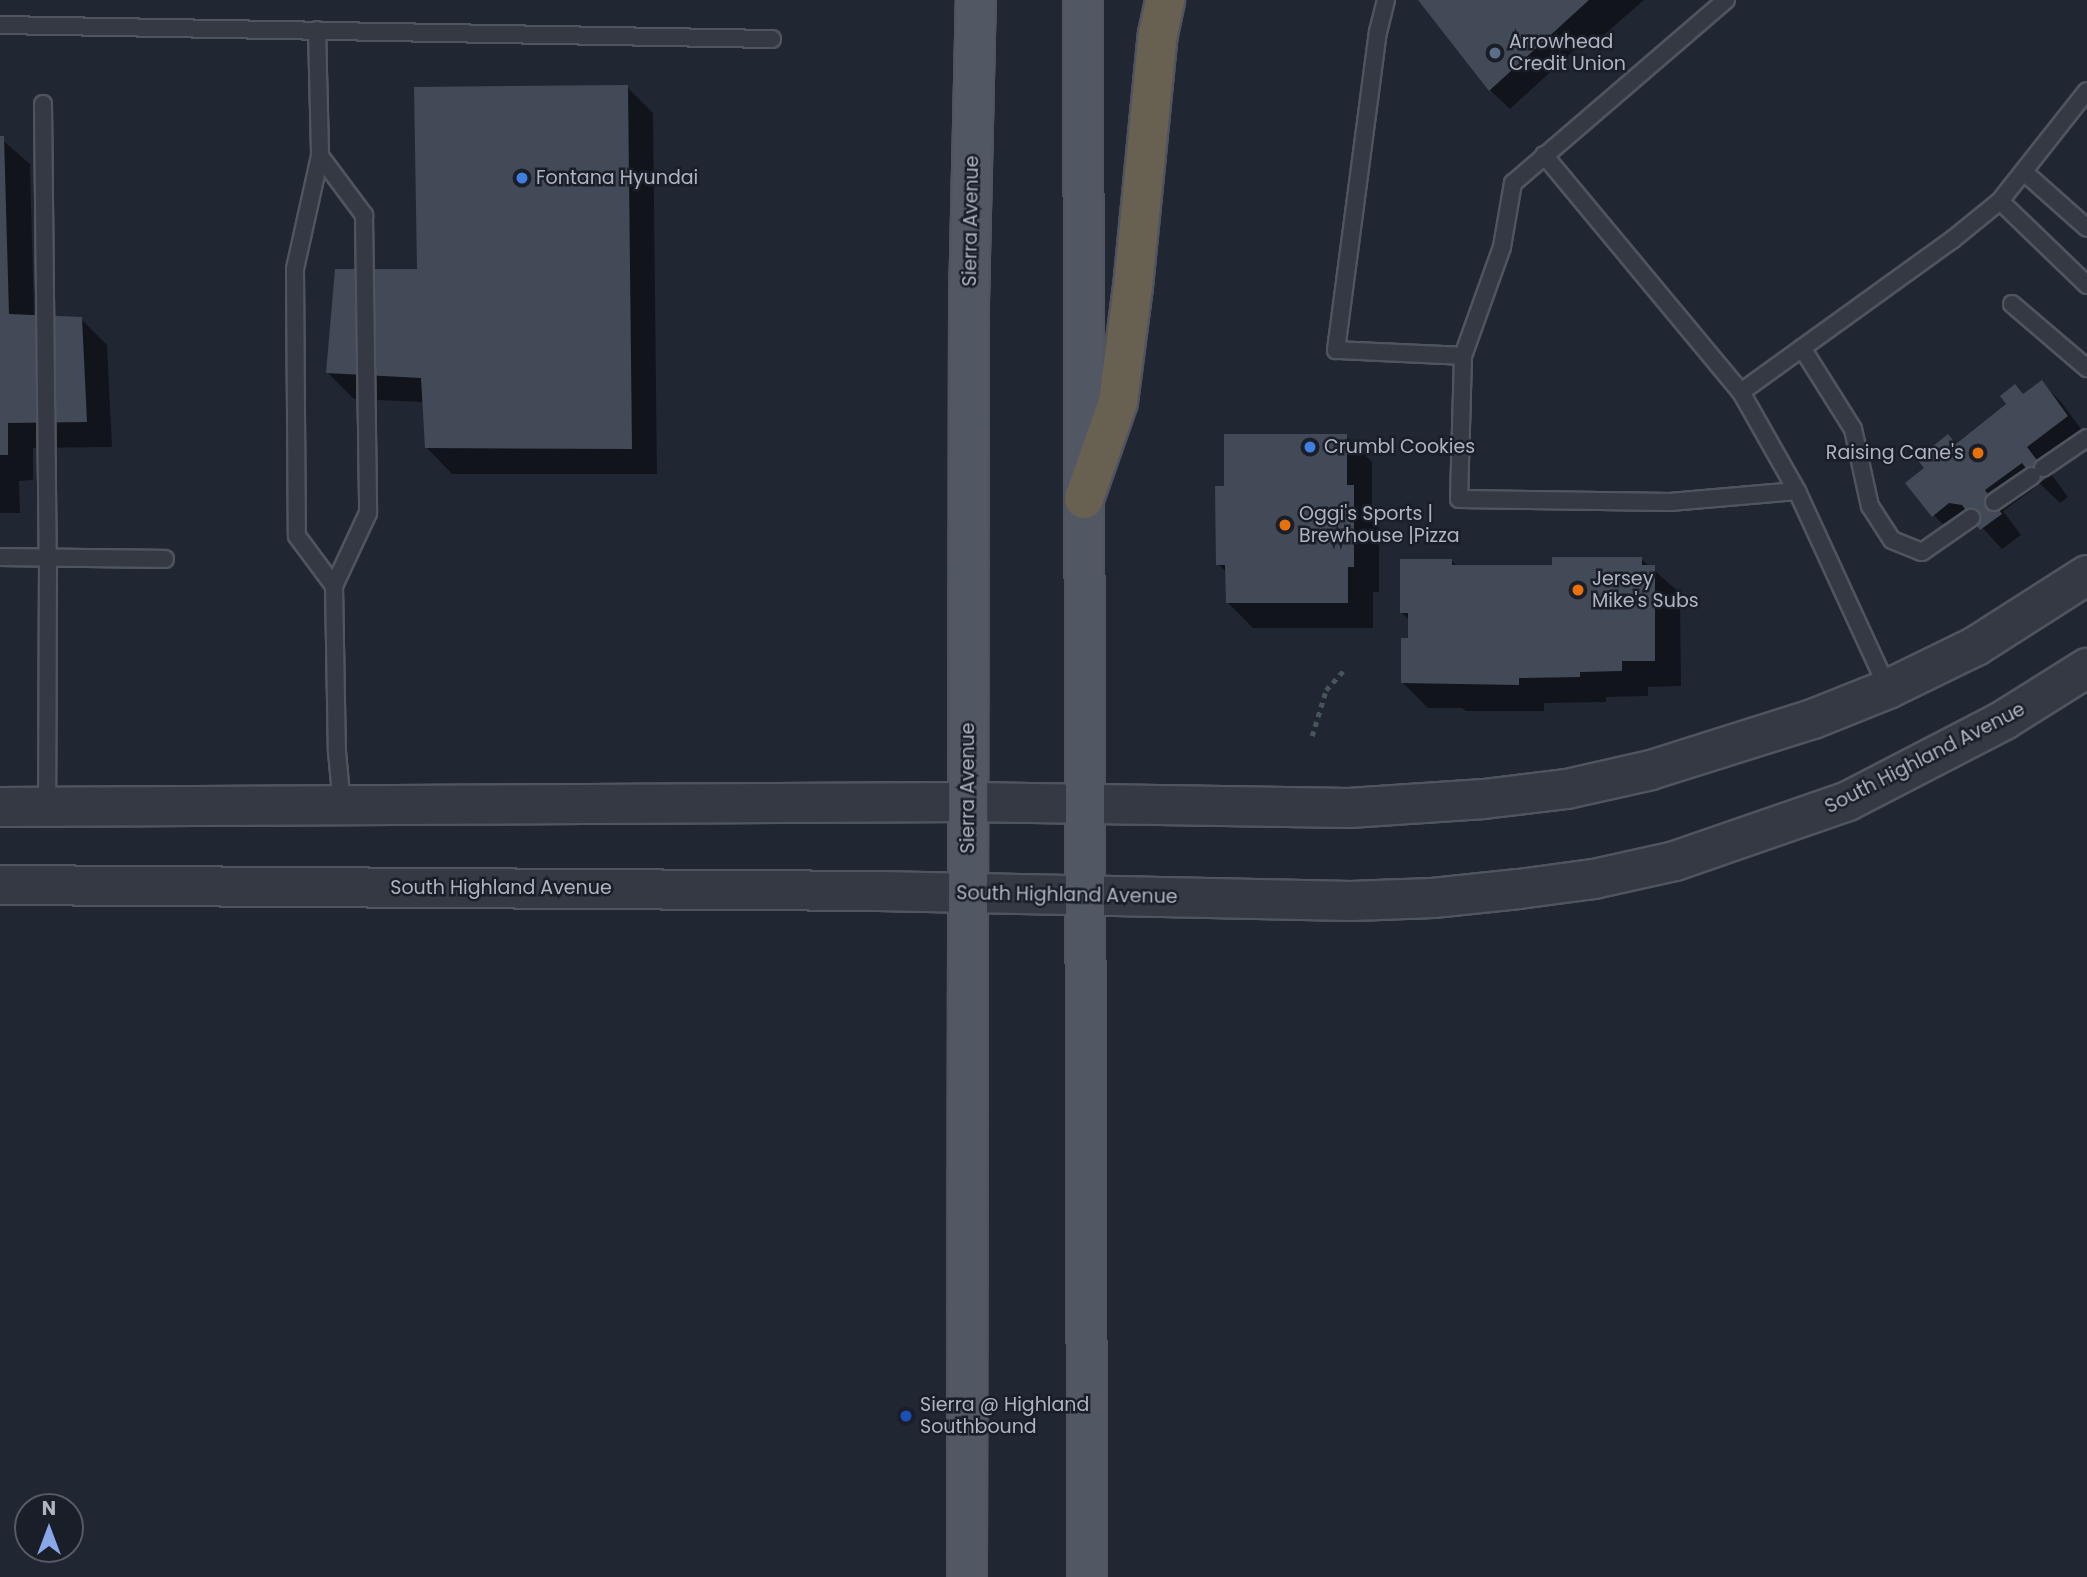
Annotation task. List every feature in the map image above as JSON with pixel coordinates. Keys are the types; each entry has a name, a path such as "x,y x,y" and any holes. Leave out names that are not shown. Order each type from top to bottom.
{"highway":[{"path":"1084,499 1118,402 1133,287 1158,34 1165,0"}],"main road":[{"name":"Sierra Avenue","path":"967,1577 969,301 976,0"},
{"path":"1083,0 1087,1577"}],"street":[{"path":"0,807 967,802 1349,808 1484,799 1567,789 1651,770 1732,747 1888,690 1976,646 2087,575"},
{"name":"South Highland Avenue","path":"0,886 968,892 1351,901 1433,898 1594,879 1675,861 1848,801 2004,720 2087,668"}],"lane":[{"path":"1386,0 1378,31 1336,350 1463,356"},
{"path":"1726,0 1513,183 1502,247 1463,356 1458,499 1670,502 1797,491"},
{"path":"0,25 772,39"},
{"path":"317,30 320,156 295,269 297,536 334,586"},
{"path":"1741,392 1952,240 2000,201 2087,91"},
{"path":"43,104 48,558 47,807"},
{"path":"1544,155 1741,392 1797,491 1888,690"},
{"path":"320,156 364,215 368,513 334,586 337,752 342,805"},
{"path":"2024,172 2087,229"},
{"path":"2000,201 2087,285"},
{"path":"2012,304 2087,368"},
{"path":"1802,348 1853,429 1870,506 1892,540 1922,552 1971,518"},
{"path":"1994,502 2087,438"},
{"path":"0,557 165,559"}],"path":[{"path":"1311,736 1326,690 1344,670"}],"building":[{"name":"Arrowhead Credit Union","path":"1418,0 1589,0 1489,91"},
{"name":"Fontana Hyundai","path":"628,85 632,449 425,448 421,378 326,373 335,269 417,269 414,87"},
{"path":"0,136 4,136 9,314 82,317 87,422 8,423 8,455 0,455"},
{"name":"Raising Cane's","path":"2042,380 2068,416 2027,447 2049,476 2038,484 2022,463 1985,490 2002,514 1980,530 1962,505 1949,503 1932,517 1905,483 1924,468 1917,459 1948,434 1956,444 2006,404 2000,396 2015,384 2023,394"},
{"name":"Oggi's Sports | Brewhouse |Pizza","path":"1224,434 1347,434 1347,485 1354,485 1354,567 1348,567 1348,603 1226,603 1225,565 1216,565 1215,486 1224,486"},
{"path":"1552,557 1642,557 1642,565 1655,565 1655,661 1622,661 1622,671 1580,672 1580,677 1519,678 1519,685 1401,683 1401,638 1408,638 1408,613 1400,613 1400,559 1452,559 1452,565 1552,565"}],"place":[{"name":"Arrowhead Credit Union","path":"1495,53"},
{"name":"Fontana Hyundai","path":"522,178"},
{"name":"Crumbl Cookies","path":"1310,447"},
{"name":"Raising Cane's","path":"1978,453"},
{"name":"Oggi's Sports | Brewhouse |Pizza","path":"1285,525"},
{"name":"Jersey Mike's Subs","path":"1578,590"},
{"name":"Sierra @ Highland Southbound","path":"906,1416"}]}
